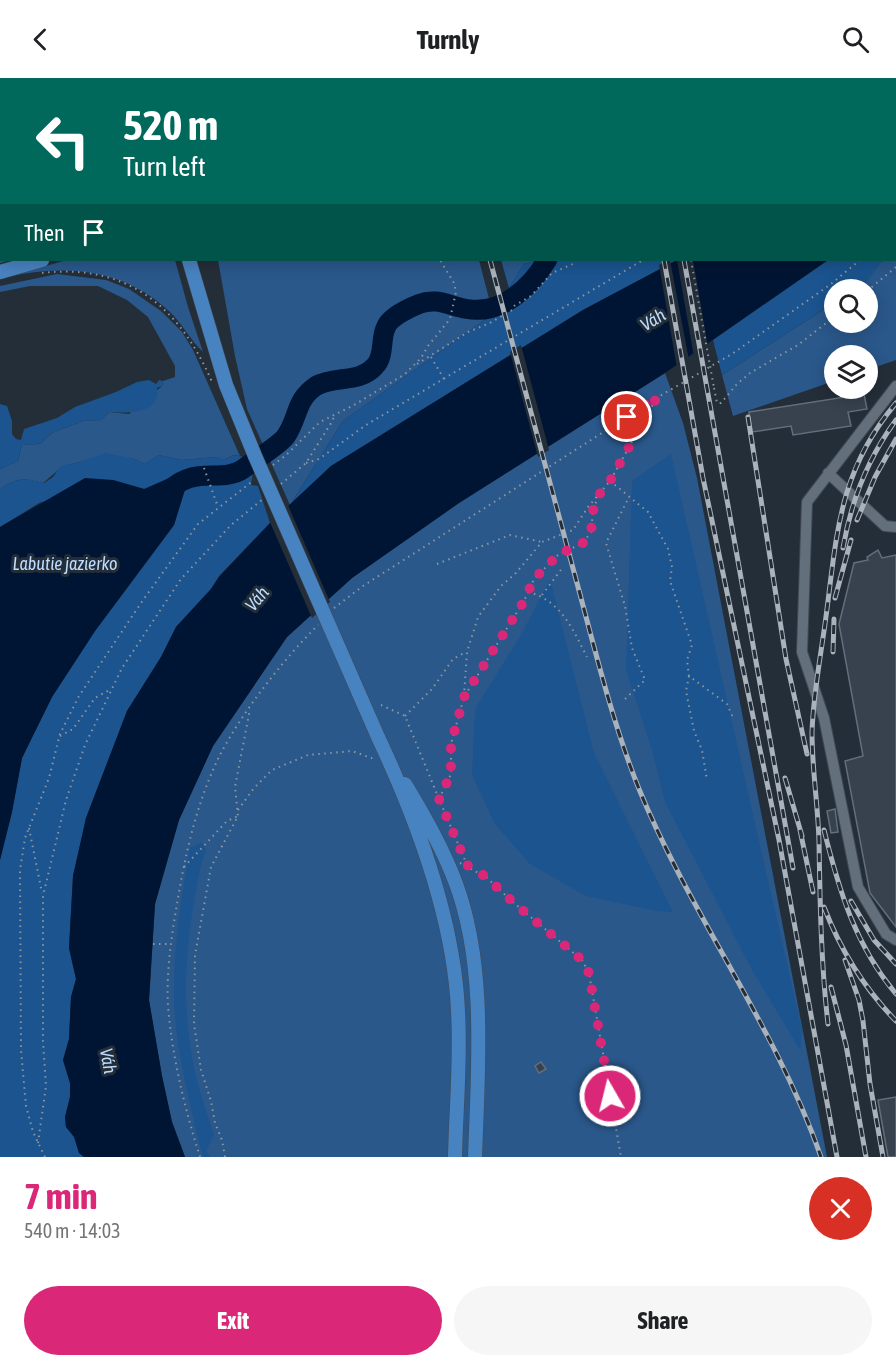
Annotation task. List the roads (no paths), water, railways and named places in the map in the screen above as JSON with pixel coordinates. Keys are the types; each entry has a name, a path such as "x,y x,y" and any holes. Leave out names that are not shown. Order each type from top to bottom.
{"main road":[{"path":"0,272 38,261"},
{"path":"189,261 226,385 378,737 381,757 425,852 445,921 458,1010 455,1157"},
{"path":"381,757 424,815 456,881 469,933 477,1006 474,1157"}],"lane":[{"path":"896,386 807,502 802,652 824,718 858,887 886,934 896,940"},
{"path":"828,473 885,526 896,527"}],"water":[{"name":"Váh","path":"675,261 827,261 665,373 459,503 352,578 287,637 213,746 179,820 155,904 149,1000 172,1122 185,1157 84,1157 79,1153 74,1137 66,1127 65,1117 70,1097 70,1083 63,1060 69,1039 71,997 76,979 69,948 73,876 86,818 127,711 161,657 176,627 270,523 331,466 583,310"},
{"name":"Labutie jazierko","path":"85,478 113,480 144,489 167,479 185,489 174,525 95,631 52,697 22,758 0,860 0,527"}],"waterway":[{"path":"157,502 180,482 197,476 237,472 278,444 286,436 309,391 323,383 362,375 375,366 380,357 386,327 400,313 432,301 467,309 492,308 524,289 546,261"}],"railway":[{"path":"490,261 604,682 629,763 660,836 683,882 781,1063 821,1157"},
{"path":"664,261 703,478 779,840 837,1157"},
{"path":"684,261 793,868"},
{"path":"828,1024 822,956 818,828 812,747 815,692 837,534 843,507 862,455 896,403"},
{"path":"748,417 786,659 807,754"},
{"path":"843,548 862,481 877,449 896,420"},
{"path":"857,520 875,477 896,439"},
{"path":"835,598 851,540"},
{"path":"833,652 834,619"},
{"path":"785,778 802,836"},
{"path":"800,830 813,892"},
{"path":"824,830 850,916 870,956 896,994"},
{"path":"851,901 874,940 896,964"},
{"path":"824,907 854,968 896,1021"},
{"path":"845,960 859,1000 870,1084 883,1157"},
{"path":"831,987 846,1045 866,1157"}]}
